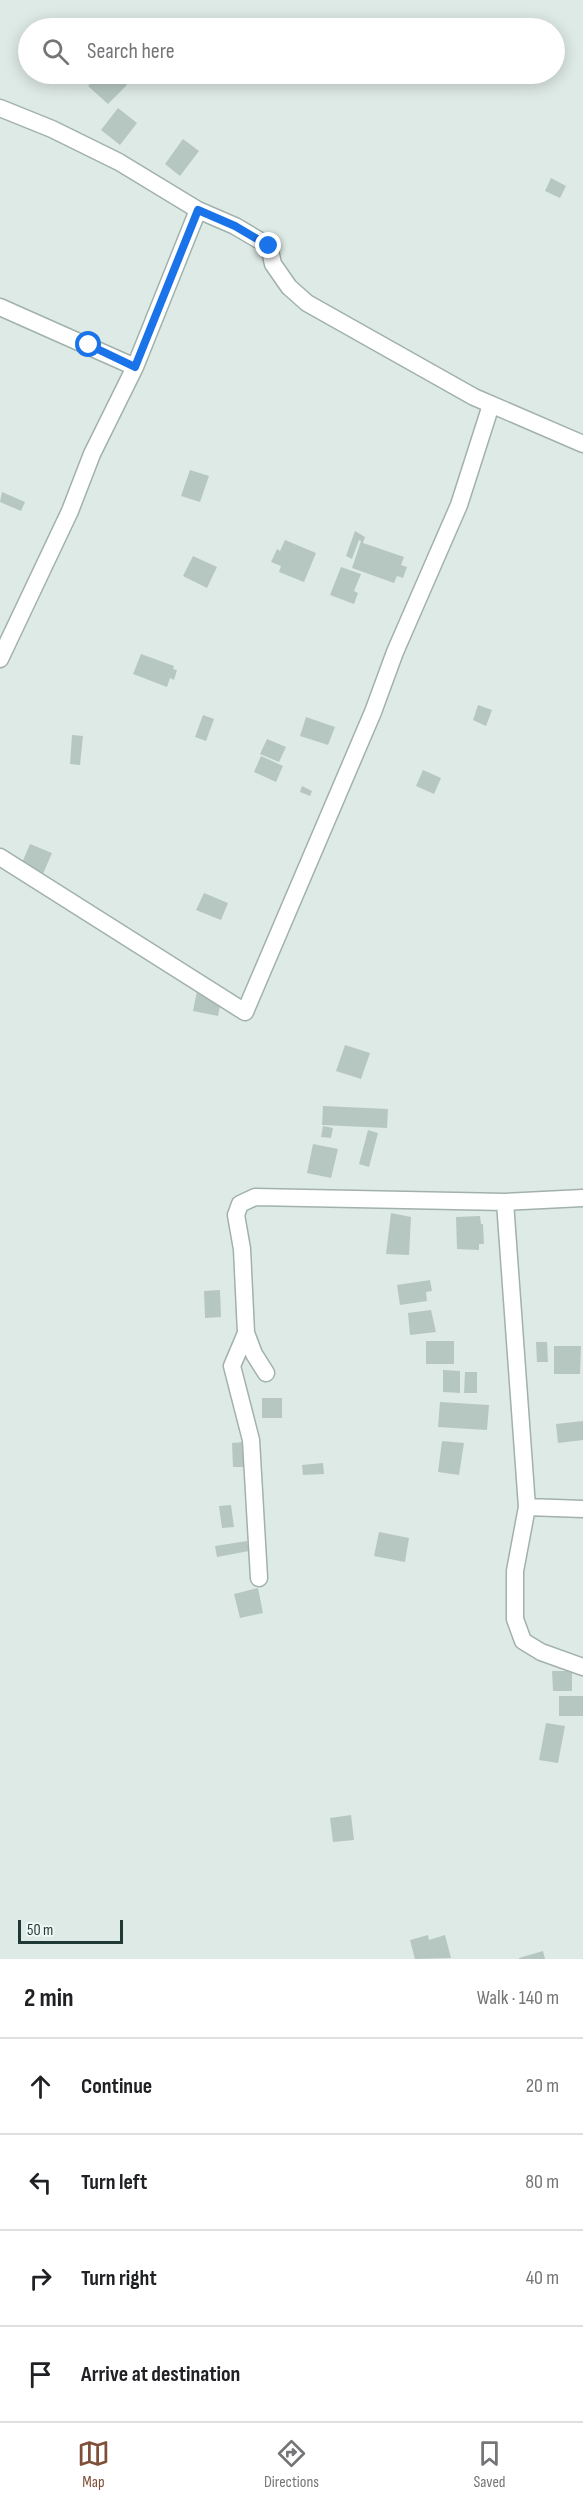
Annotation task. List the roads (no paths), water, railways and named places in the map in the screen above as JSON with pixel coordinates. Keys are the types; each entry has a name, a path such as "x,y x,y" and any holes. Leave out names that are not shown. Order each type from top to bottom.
{"street":[{"path":"0,108 52,129 119,162 198,210 235,226 269,246 273,264 290,287 307,303 474,397 583,444"},
{"path":"0,659 70,511 92,454 135,367 198,210"},
{"path":"0,307 135,367"},
{"path":"0,857 245,1012 459,505 491,405"},
{"path":"266,1373 254,1354 246,1334 242,1249 236,1215 240,1204 255,1197 505,1202 583,1198"},
{"path":"505,1202 527,1507 515,1571 516,1619 523,1641 541,1652 583,1667"},
{"path":"246,1334 231,1366 251,1440 260,1578"},
{"path":"527,1507 583,1509"}]}
